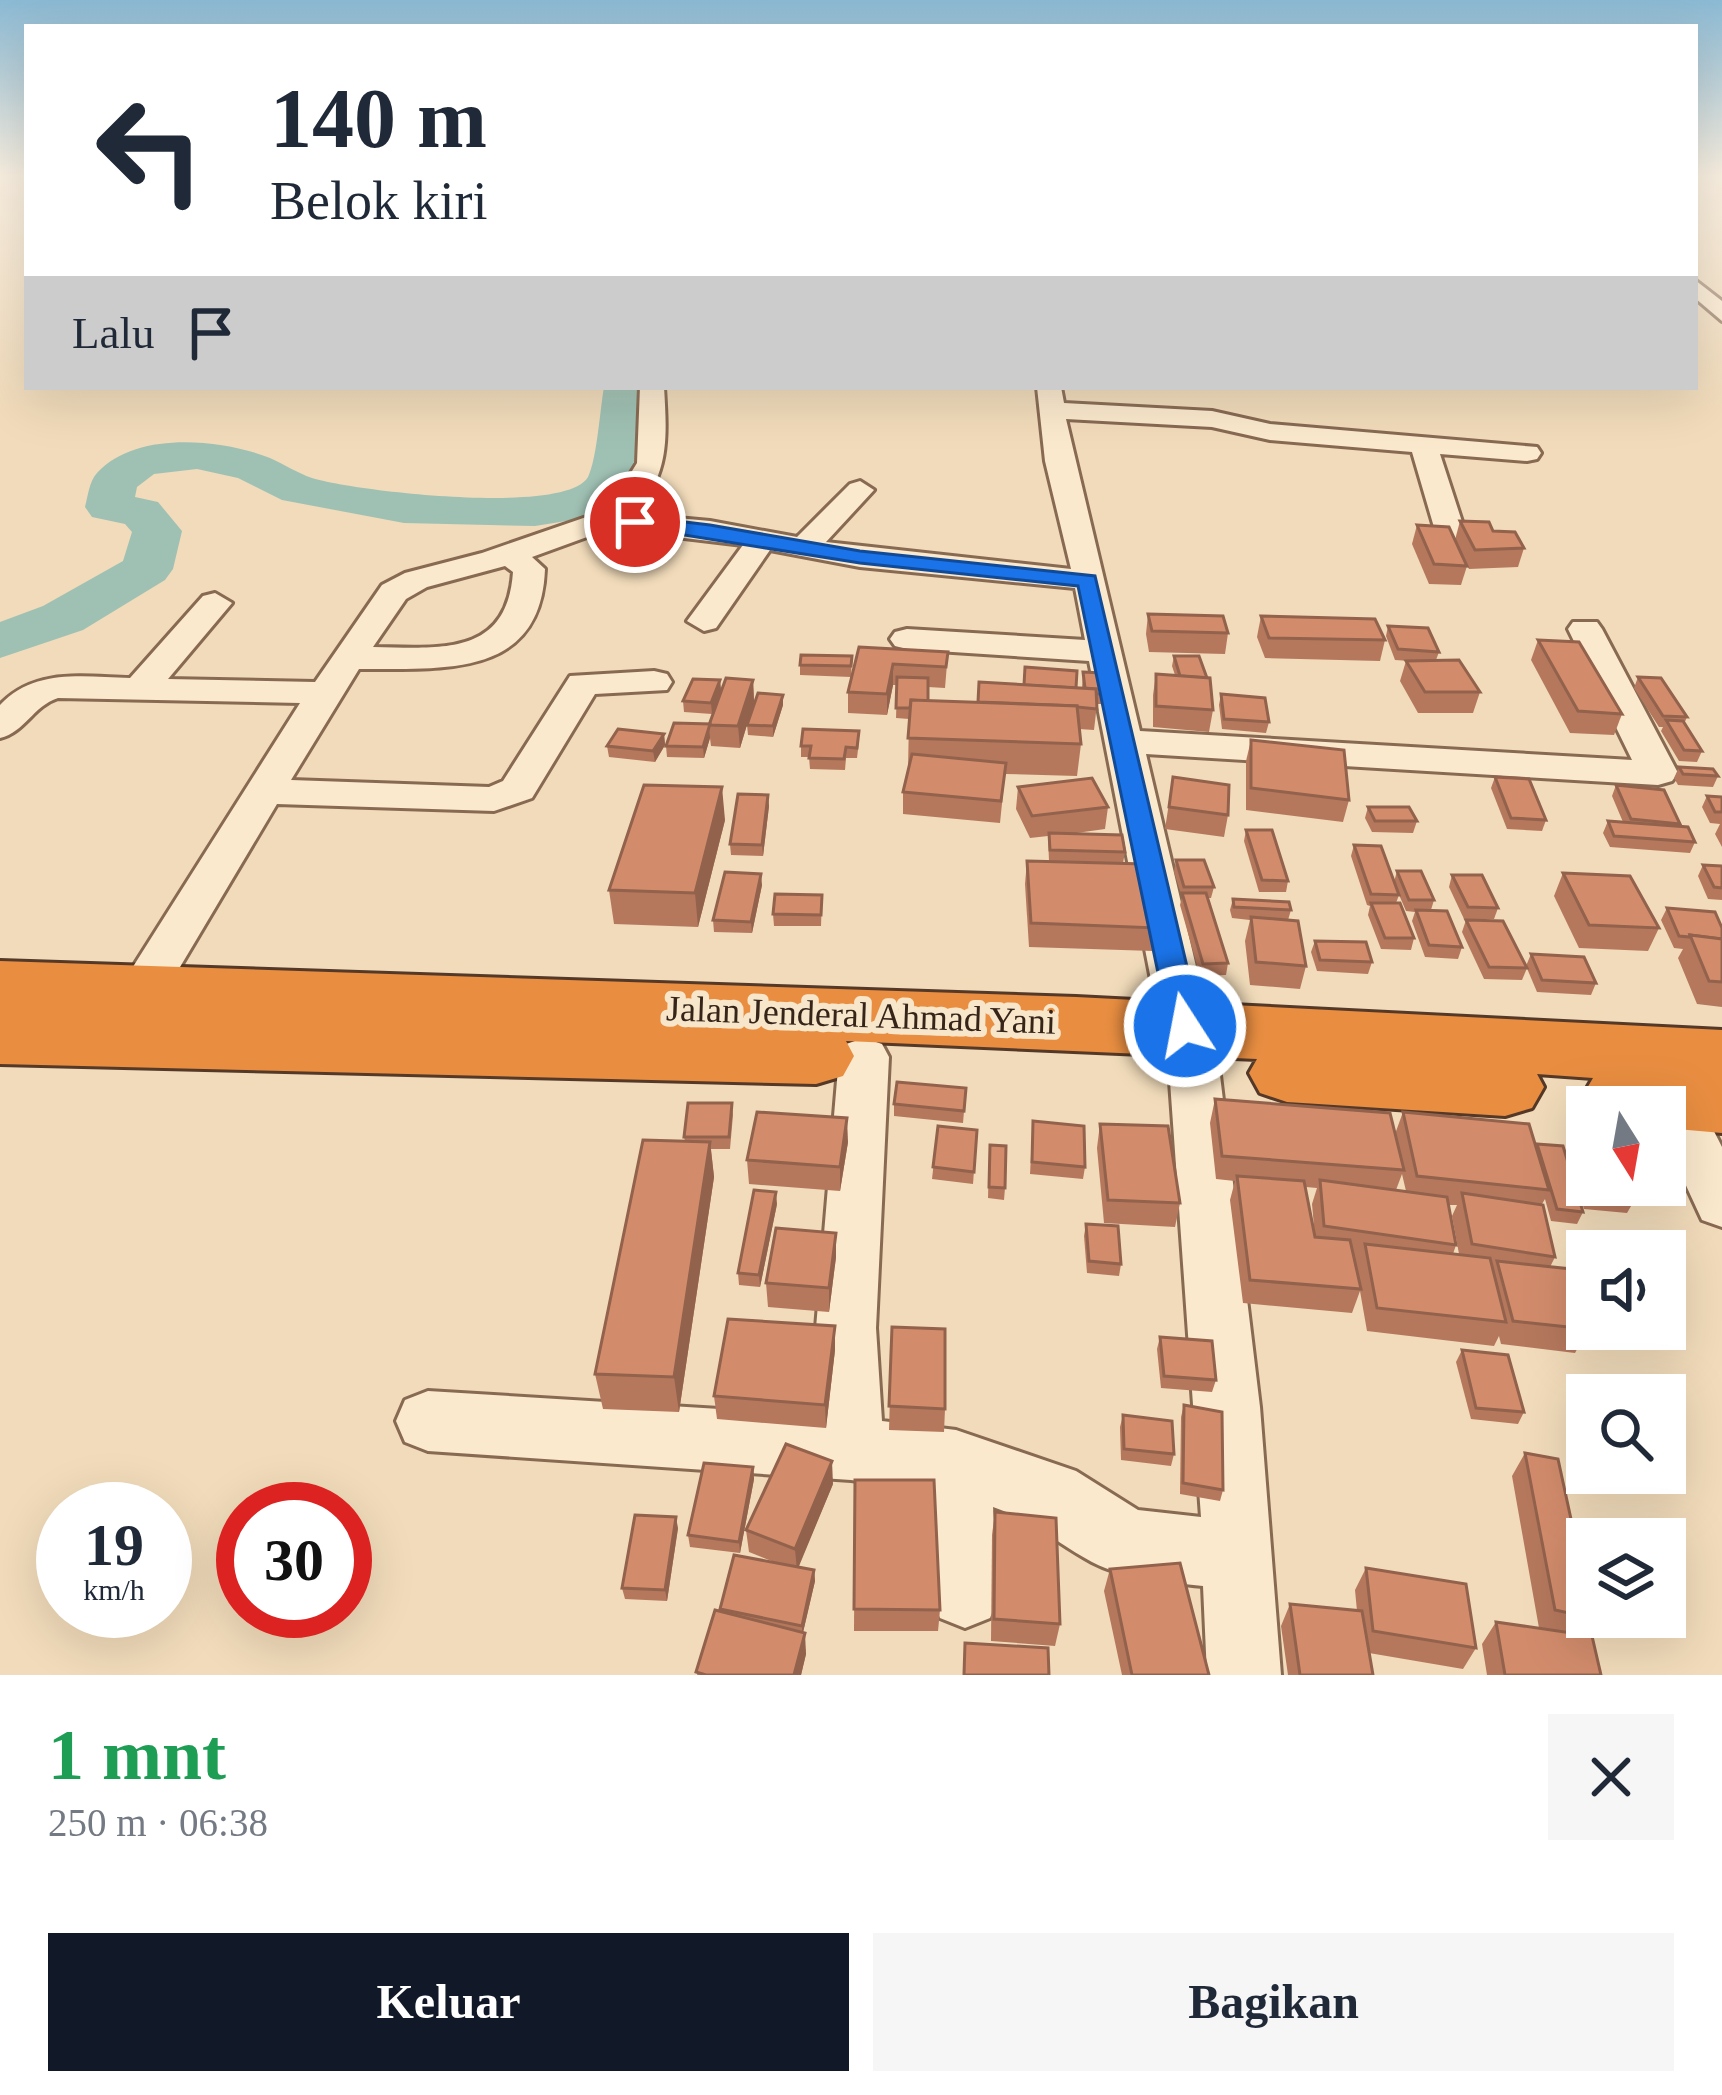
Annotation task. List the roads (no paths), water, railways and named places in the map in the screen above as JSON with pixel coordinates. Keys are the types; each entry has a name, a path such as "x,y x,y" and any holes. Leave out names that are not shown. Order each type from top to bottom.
{"highway":[{"name":"Jalan Jenderal Ahmad Yani","path":"0,986 1189,1047 1705,1087"},
{"name":"Jalan Jenderal Ahmad Yani","path":"0,1036 864,1057 1189,1047"}],"street":[{"path":"1708,279 1722,314"},
{"path":"141,992 394,592 407,583 606,520 635,500 649,474 654,451 652,390"},
{"path":"1244,1675 1238,1555 1189,1047 1050,398 1212,419 1270,432 1527,453"},
{"path":"1423,444 1451,534"},
{"path":"804,548 860,490"},
{"path":"606,520 1087,580"},
{"path":"704,621 762,540"},
{"path":"349,658 460,655 501,643 519,616 530,580 529,569 509,554"},
{"path":"139,690 215,603"},
{"path":"1122,741 1658,772 1585,629"},
{"path":"907,639 1105,652"},
{"path":"265,791 494,799 518,789 583,684 654,682"},
{"path":"0,727 41,689 326,693"},
{"path":"851,1449 846,1328 864,1057"},
{"path":"1705,1087 1722,1204"},
{"path":"428,1421 851,1449 956,1462 1052,1494 1116,1537 1138,1545 1238,1555"},
{"path":"956,1462 965,1593"}],"waterway":[{"path":"0,641 63,618 147,569 157,531 141,512 109,507 115,481 141,462 197,456 252,467 299,490 404,509 535,511 585,504 610,482 624,390"}]}
